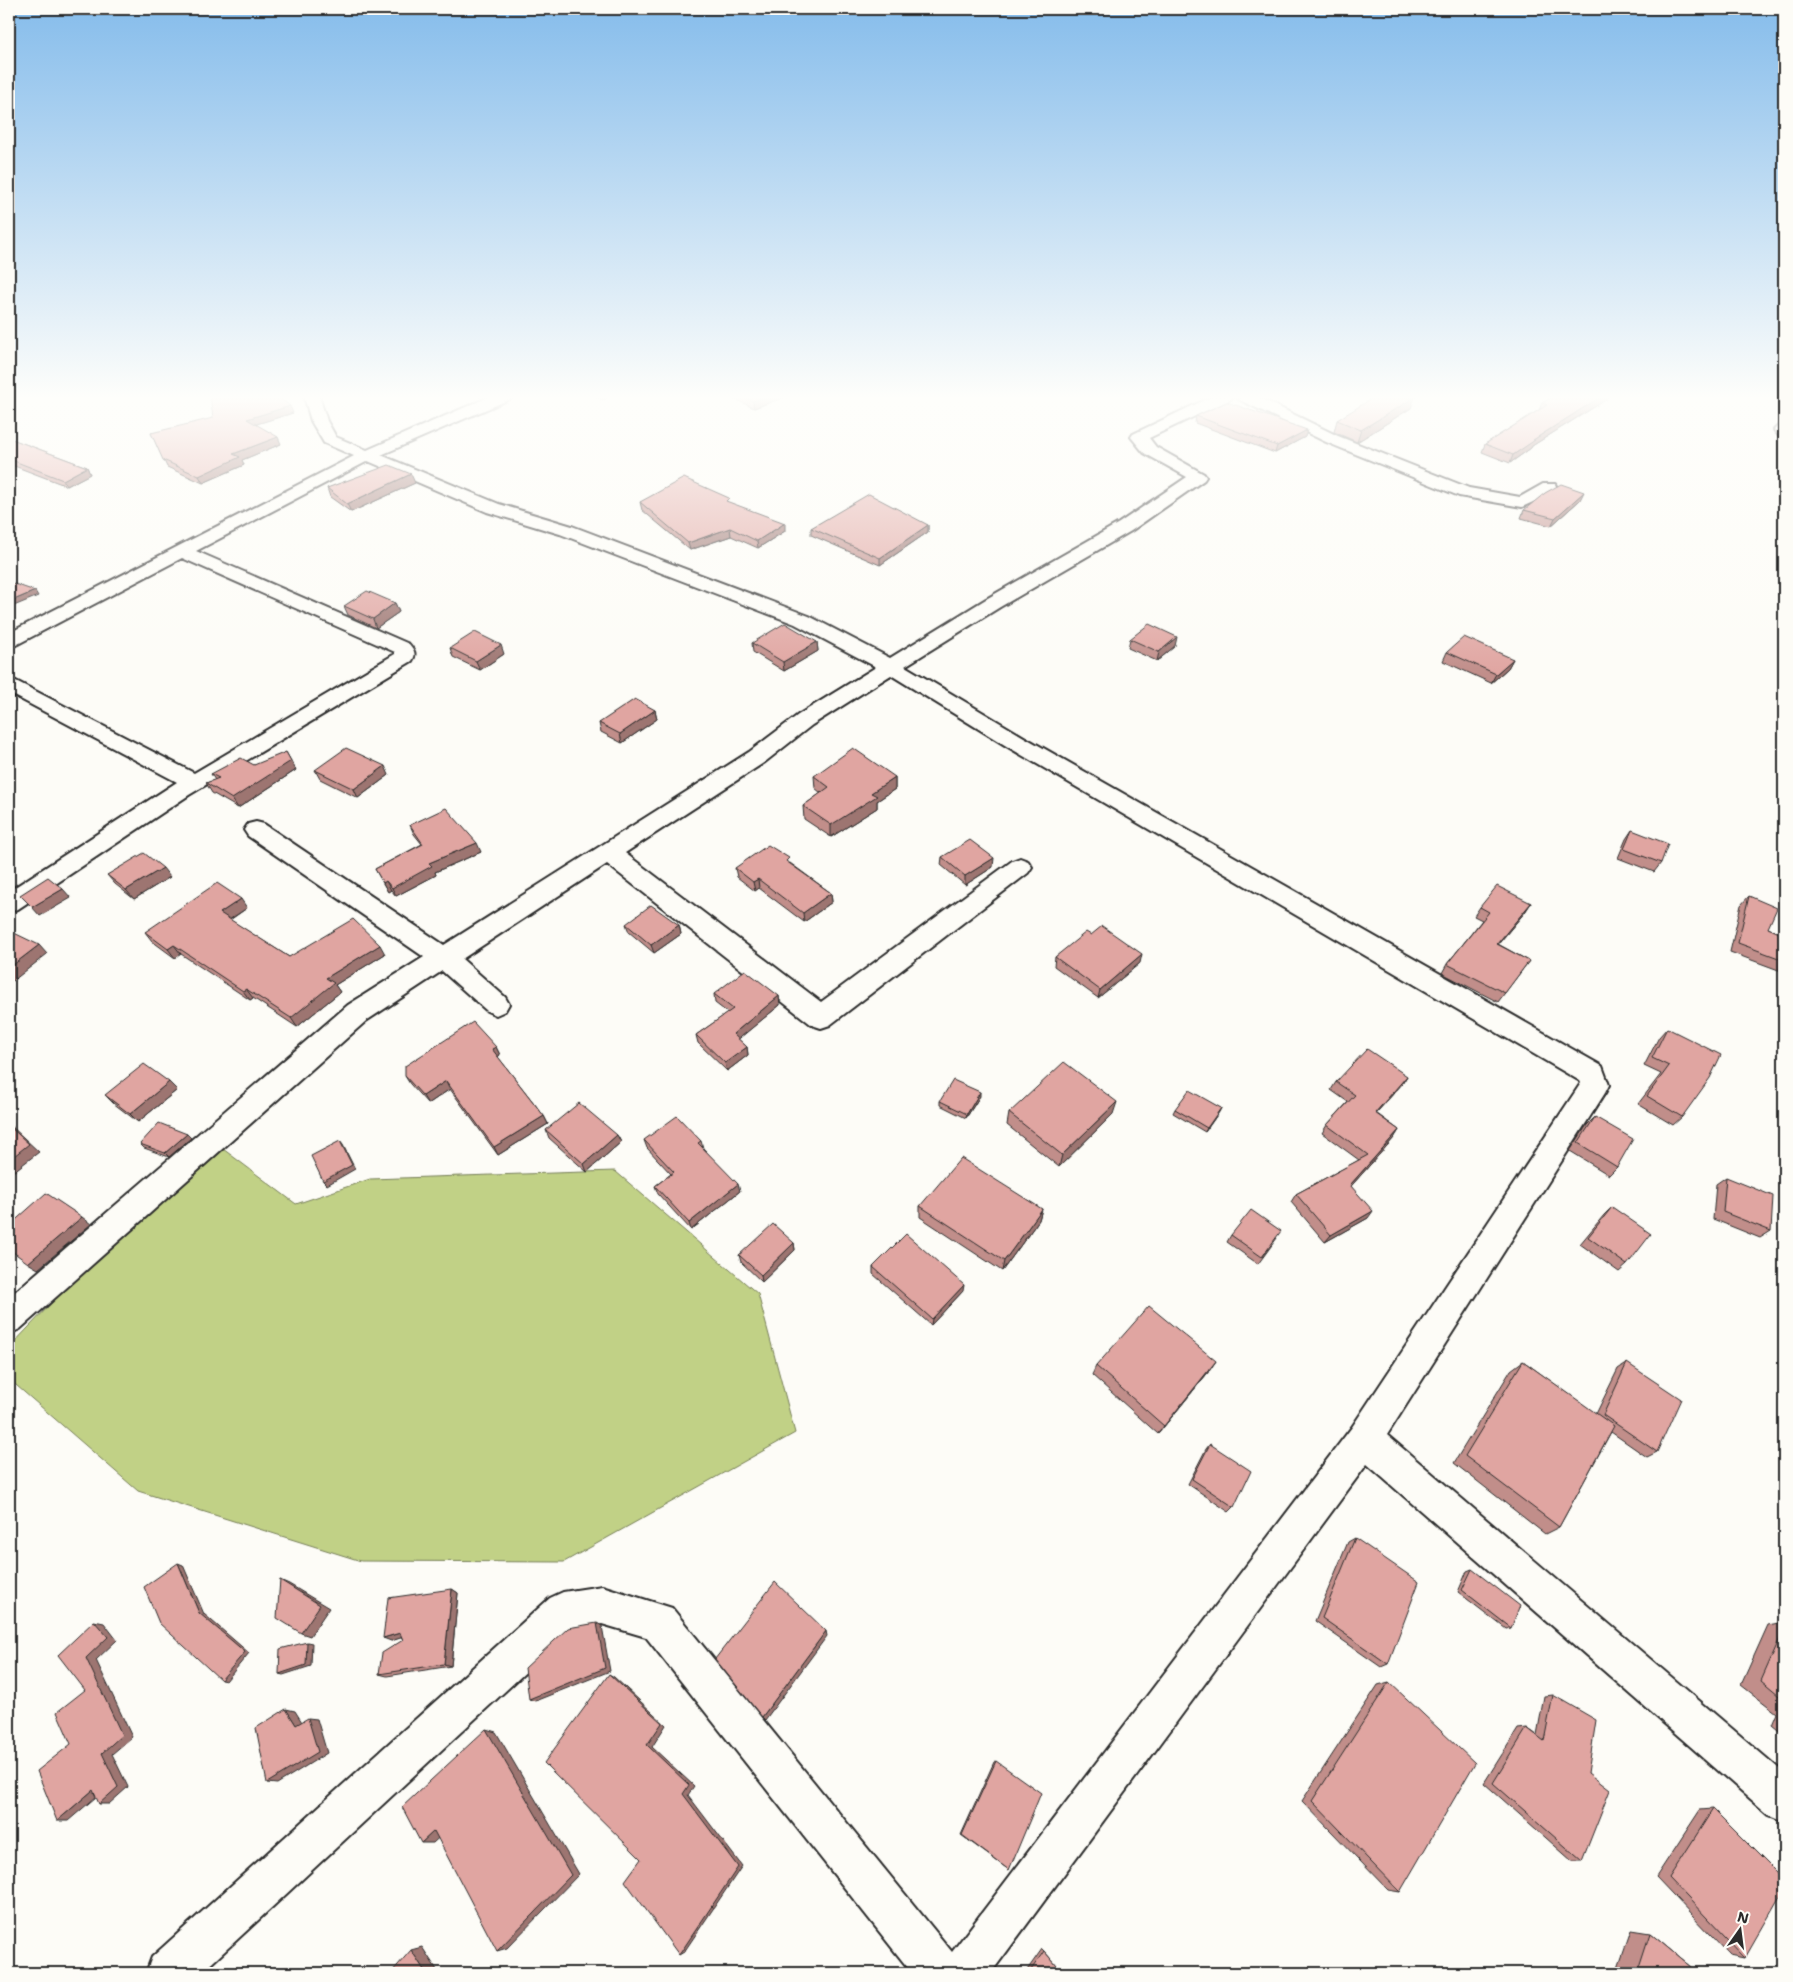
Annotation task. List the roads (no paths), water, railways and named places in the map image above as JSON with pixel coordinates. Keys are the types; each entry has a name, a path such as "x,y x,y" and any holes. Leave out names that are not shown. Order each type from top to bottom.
{"street":[{"path":"9,641 303,488"},
{"path":"445,488 493,508 566,530 802,620 892,667 1016,742 1592,1074 1595,1085 1364,1439 964,1973"},
{"path":"9,1318 357,1013 757,757 805,720 993,603 1125,527 1182,488"},
{"path":"1456,488 1465,492 1522,502 1548,488"},
{"path":"9,903 194,782 405,657 405,652 402,648 181,551"},
{"path":"9,685 194,782"},
{"path":"256,830 443,958 496,1004"},
{"path":"608,852 821,1017 1020,867"},
{"path":"1364,1439 1784,1800"},
{"path":"168,1973 563,1611 602,1605 658,1622 940,1973"}]}
